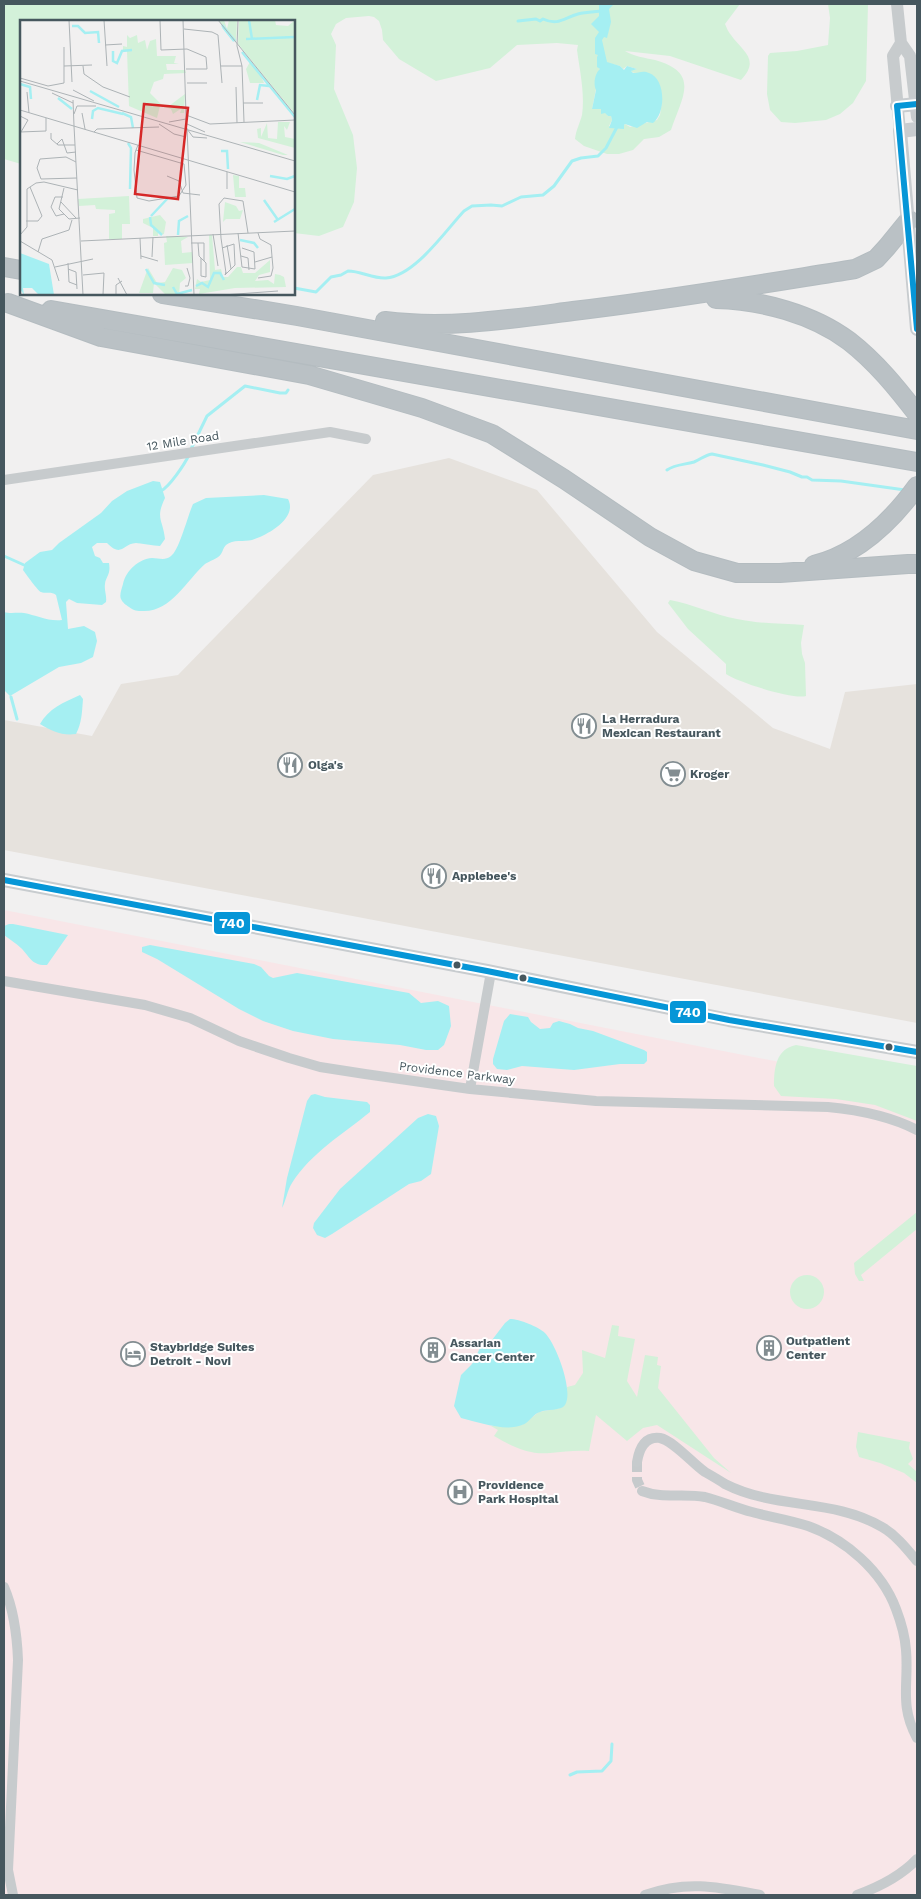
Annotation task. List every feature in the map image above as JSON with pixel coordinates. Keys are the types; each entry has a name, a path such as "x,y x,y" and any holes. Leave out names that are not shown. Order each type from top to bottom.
{"highway":[{"path":"297,316 342,316 414,325 488,322 660,300 855,269 876,259 908,220"},
{"path":"4,267 20,270"},
{"path":"168,295 297,316 917,430"},
{"path":"660,300 732,299 770,305 813,321 848,341 876,366 917,414"},
{"path":"6,302 917,462"},
{"path":"6,302 101,337 309,375 422,408 492,434 564,479 650,537 694,561 737,573 780,573 917,564"},
{"path":"780,573 824,562 858,547 889,521 913,492"}],"main road":[{"path":"897,106 917,109"},
{"path":"917,129 900,131 917,328"},
{"path":"4,880 491,972 729,1020 917,1052"}],"street":[{"path":"898,4 900,43 893,56 900,131"},
{"path":"900,43 910,56 917,109"},
{"name":"12 Mile Road","path":"4,480 330,432 366,439"},
{"path":"470,1089 491,972"},
{"name":"Providence Parkway","path":"4,981 145,1005 169,1011 190,1018 247,1044 320,1067 470,1089 596,1101 828,1107 872,1114 917,1130"},
{"path":"637,1462 641,1447 651,1439 660,1438 668,1442 705,1472 750,1494 774,1501 824,1507 846,1512 882,1526 907,1548 917,1561"},
{"path":"642,1490 652,1495 704,1497 750,1512 806,1525 842,1542 856,1554 888,1592 900,1619 906,1649 906,1706 910,1726 917,1738"},
{"path":"4,1587 17,1638 18,1660 8,1860 13,1895"},
{"path":"857,1895 878,1888 898,1875 917,1859"},
{"path":"645,1895 680,1887 704,1886 722,1887 760,1895"}],"shaded area":[{"path":"449,458 537,490 657,632 773,728 830,749 845,692 917,684 917,1023 4,850 4,720 92,736 121,684 178,675 373,475"},
{"name":"Providence Park Hospital","path":"4,910 917,1089 917,1895 4,1895"}],"green space":[{"path":"4,4 740,4 725,24 729,33 750,61 747,73 741,80 670,56 625,51 635,56 669,65 683,79 684,88 683,97 671,130 659,137 644,139 633,150 619,154 607,154 584,146 575,139 583,107 578,45 557,43 517,45 490,68 436,81 399,59 383,40 379,21 374,17 346,18 336,24 331,34 336,45 334,89 353,135 357,168 354,202 343,227 319,236 295,233 295,20 20,20 20,164 4,159","holes":["599,55 608,63 620,66 623,69 627,66 637,69 631,72 639,74 662,101 660,115 657,120 630,127 625,124 624,128 609,126 612,120 611,116 608,116 605,112 601,113 601,109 592,109 600,69 597,66"]},
{"path":"828,4 868,4 866,81 853,103 840,114 826,120 795,123 781,122 770,110 767,94 768,56 770,53 797,51 828,45 830,18"},
{"path":"670,600 746,621 804,625 801,643 805,663 806,696 800,697 766,690 726,674 726,664 688,629 668,603"},
{"path":"796,1045 917,1066 917,1121 875,1105 836,1099 781,1096 774,1086 776,1066 780,1055 789,1047"},
{"path":"917,1212 917,1229 861,1275 864,1281 859,1281 855,1274 854,1263"},
{"path":"807,1275 819,1280 824,1292 819,1304 807,1309 795,1304 790,1292 795,1280"},
{"path":"612,1325 619,1326 618,1336 635,1339 627,1381 637,1397 645,1355 658,1357 657,1365 661,1366 658,1388 714,1458 731,1473 657,1425 643,1428 627,1441 596,1415 589,1451 535,1453 514,1446 494,1436 498,1430 491,1426 522,1425 539,1412 560,1408 567,1396 567,1387 575,1385 583,1373 582,1350 605,1358"},
{"path":"858,1432 910,1442 909,1448 913,1459 908,1464 917,1472 917,1483 904,1473 859,1457 856,1447"}],"water":[{"path":"599,4 614,4 609,9 611,22 607,38 604,37 602,40 607,62 620,66 624,70 627,66 637,69 631,71 633,73 647,72 655,76 659,82 662,104 660,112 653,123 647,122 637,128 625,124 624,129 609,128 612,120 611,116 605,113 601,114 601,109 592,109 596,90 595,79 600,69 597,67 598,55 595,54 595,38 599,32 591,24 599,16"},
{"path":"153,481 160,482 165,498 160,510 160,519 165,539 160,546 136,543 119,550 107,543 97,543 92,547 95,556 100,558 103,563 109,563 105,586 106,602 102,605 77,603 69,599 66,602 68,629 84,626 95,632 97,641 93,657 81,663 59,667 10,696 4,690 4,612 24,613 47,619 62,620 56,595 39,591 23,570 25,563 40,552 52,550 127,491"},
{"path":"264,495 288,499 289,513 280,525 252,540 235,541 226,545 220,556 205,564 170,601 162,606 153,610 137,611 122,601 120,594 125,579 134,566 147,559 162,559 174,553 193,504 206,498"},
{"path":"80,695 83,699 82,712 76,734 57,732 40,724 52,710"},
{"path":"9,924 68,935 47,965 42,965 32,960 19,946 4,935 4,926"},
{"path":"150,945 254,964 261,967 273,978 297,973 409,993 421,1003 438,1001 449,1006 451,1026 444,1045 438,1050 333,1039 293,1031 263,1021 239,1009 157,959 142,952 142,947"},
{"path":"510,1014 528,1017 540,1029 550,1028 553,1023 559,1021 593,1031 644,1050 647,1052 647,1061 644,1064 620,1064 574,1070 522,1066 507,1070 497,1069 493,1064 493,1059 504,1021"},
{"path":"311,1095 367,1102 370,1105 370,1112 308,1162 292,1183 282,1208 287,1178 307,1101"},
{"path":"428,1114 436,1116 439,1126 431,1174 421,1181 409,1184 325,1238 317,1235 313,1228 314,1223 340,1189 418,1118"},
{"path":"510,1319 534,1326 545,1333 549,1339 559,1357 566,1379 567,1398 565,1405 538,1413 524,1424 515,1427 492,1426 461,1418 454,1406 461,1375 472,1364 480,1348 492,1340"}],"waterway":[{"path":"518,21 536,19 540,21 543,19 557,22 578,14 602,11"},
{"path":"295,288 316,292 331,277 348,271 381,278 397,275 419,261 464,211 472,206 502,206 521,197 543,195 554,186 572,161 598,156 606,148 617,127"},
{"path":"191,449 207,416 245,386 280,393 286,393 288,390"},
{"path":"667,470 694,462 712,454 790,472 812,480 841,481 905,490"},
{"path":"161,491 172,480 189,455"},
{"path":"4,556 24,565"},
{"path":"11,697 17,719"},
{"path":"570,1775 577,1772 602,1771 611,1761 612,1744"}],"tunnel":[{"path":"637,1462 637,1480 642,1491"}],"transit line":[{"name":"740","path":"917,104 897,106 917,329"},
{"name":"740","path":"4,880 487,971 729,1020 917,1052"}],"place":[{"name":"La Herradura Mexican Restaurant","path":"584,726"},
{"name":"Olga's","path":"290,765"},
{"name":"Kroger","path":"673,774"},
{"name":"Applebee's","path":"434,876"},
{"name":"Outpatient Center","path":"769,1348"},
{"name":"Assarian Cancer Center","path":"433,1350"},
{"name":"Staybridge Suites Detroit - Novi","path":"133,1354"},
{"name":"Providence Park Hospital","path":"460,1492"}]}
